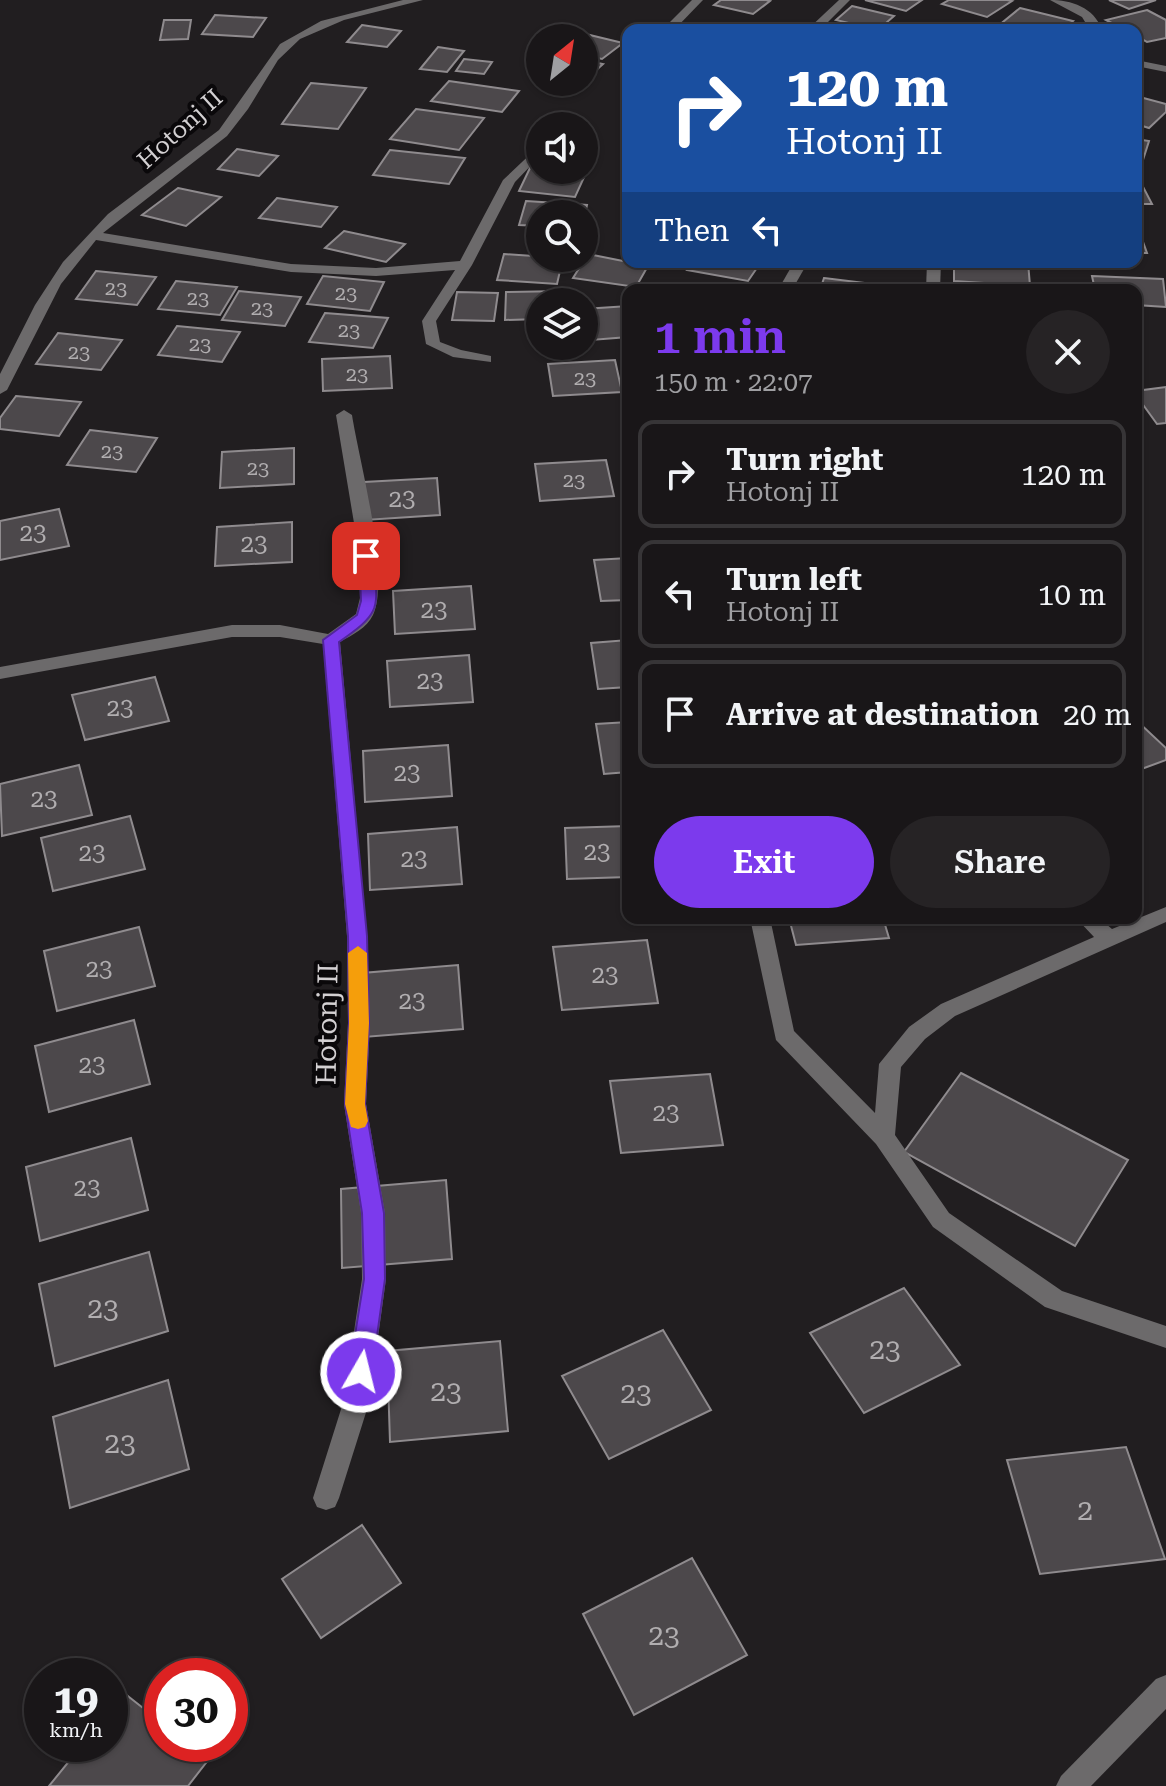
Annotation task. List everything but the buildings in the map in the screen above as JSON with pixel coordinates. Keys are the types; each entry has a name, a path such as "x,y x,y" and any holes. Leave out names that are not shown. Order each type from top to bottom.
{"street":[{"name":"Hotonj II","path":"0,390 32,324 62,275 93,235 225,132 245,106 256,83 279,50 294,38 349,16 418,0"},
{"path":"674,24 698,0"},
{"path":"819,24 845,0"},
{"path":"1055,0 1085,13 1096,24"},
{"path":"1142,64 1166,69"},
{"path":"486,359 458,354 433,344 429,321 465,265 509,180 526,163"},
{"path":"93,235 291,268 376,272 465,265"},
{"path":"0,673 232,631 280,631 331,640 364,618 369,601 366,556 344,415"},
{"name":"Hotonj II","path":"326,1498 356,1403 374,1279 373,1213 355,1104 359,1023 357,936 331,640"},
{"path":"884,1137 890,1064 917,1033 948,1010 1166,914"},
{"path":"761,924 784,1034 884,1137 941,1220 1054,1299 1166,1337"},
{"path":"1093,924 1111,940"},
{"path":"1071,1786 1166,1689"}],"slow traffic":[{"path":"358,953 355,1104 358,1121"}],"route":[{"path":"361,1372 374,1279 373,1213 355,1104 359,1023 357,936 331,640 364,618 369,601 366,556"}]}
